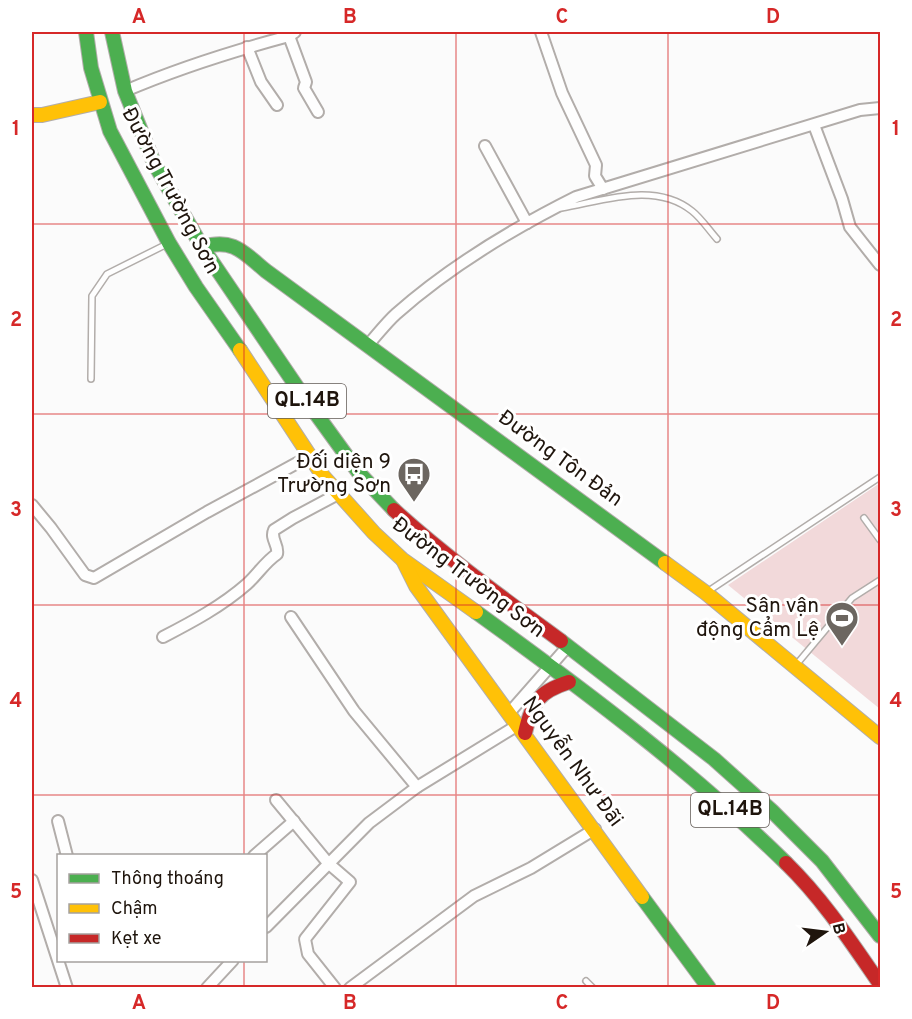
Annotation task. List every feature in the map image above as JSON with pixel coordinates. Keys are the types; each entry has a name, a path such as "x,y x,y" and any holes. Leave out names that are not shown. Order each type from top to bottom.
{"main road":[{"name":"Đường Trường Sơn","path":"86,32 91,68 100,102 118,147 168,243 310,456 338,494 403,561 550,666 696,780 755,832 802,879 844,932 880,984"},
{"name":"Đường Trường Sơn","path":"112,32 125,91 154,163 202,247 359,473 382,500 428,541 714,759 772,811 822,861 880,936"},
{"path":"32,115 42,115 100,102"},
{"name":"Đường Tôn Đản","path":"202,247 217,242 232,243 266,271 706,592 880,737"},
{"name":"Nguyễn Như Đãi","path":"403,561 416,586 709,987"},
{"path":"522,729 536,698 550,688 569,682"}],"street":[{"path":"541,32 562,93 596,165 595,176 603,189"},
{"name":"Đường Trường Sơn","path":"125,91 156,78 292,34 306,82 304,88 318,112"},
{"path":"247,47 261,82 277,105"},
{"path":"368,345 395,315 460,264 527,223 576,197 860,110 880,108"},
{"path":"814,125 842,199 850,228 880,266"},
{"path":"485,146 527,223"},
{"path":"32,505 85,575 94,578 207,512 310,456"},
{"path":"163,638 201,617 248,583 267,560 277,554 273,537 274,530 338,494"},
{"path":"291,617 354,711 417,787"},
{"path":"510,712 568,646"},
{"path":"267,926 369,823 417,787 522,729"},
{"path":"276,800 328,863 350,882 306,934 304,943 308,954 335,987"},
{"path":"58,821 67,854"},
{"path":"255,854 294,821"},
{"path":"350,987 474,897 531,868 595,829"},
{"path":"32,880 57,954"},
{"path":"60,962 68,987"},
{"path":"207,987 231,962"}],"lane":[{"path":"551,210 622,196 662,195 692,210 717,239"},
{"path":"92,380 92,296 107,274 168,243"},
{"path":"706,592 880,477"},
{"path":"864,518 880,540"},
{"path":"795,666 852,598 880,580"},
{"path":"586,981 593,987"}],"shaded area":[{"name":"Sân vận động Cẩm Lệ","path":"880,483 880,709 728,585"}],"traffic: fast":[{"path":"86,32 91,68 110,131 169,243 196,287 240,350"},
{"path":"112,32 125,91 154,163 202,247 301,393 359,473 394,510"},
{"path":"202,247 222,244 237,248 665,563"},
{"path":"476,612 557,671 675,763 786,863"},
{"path":"561,641 714,759 772,811 822,861 880,936"},
{"path":"642,897 709,988"}],"traffic: slow":[{"path":"32,115 42,115 100,102"},
{"path":"240,350 323,476 374,533 403,560 476,612"},
{"path":"404,562 416,586 642,897"},
{"path":"665,563 706,593 880,737"}],"traffic: jam":[{"path":"394,510 497,594 561,641"},
{"path":"525,733 530,713 543,694 569,682"},
{"path":"786,863 824,906 880,984"}],"place":[{"name":"Đối diện 9 Trường Sơn","path":"414,503"},
{"name":"Sân vận động Cẩm Lệ","path":"842,647"}]}
